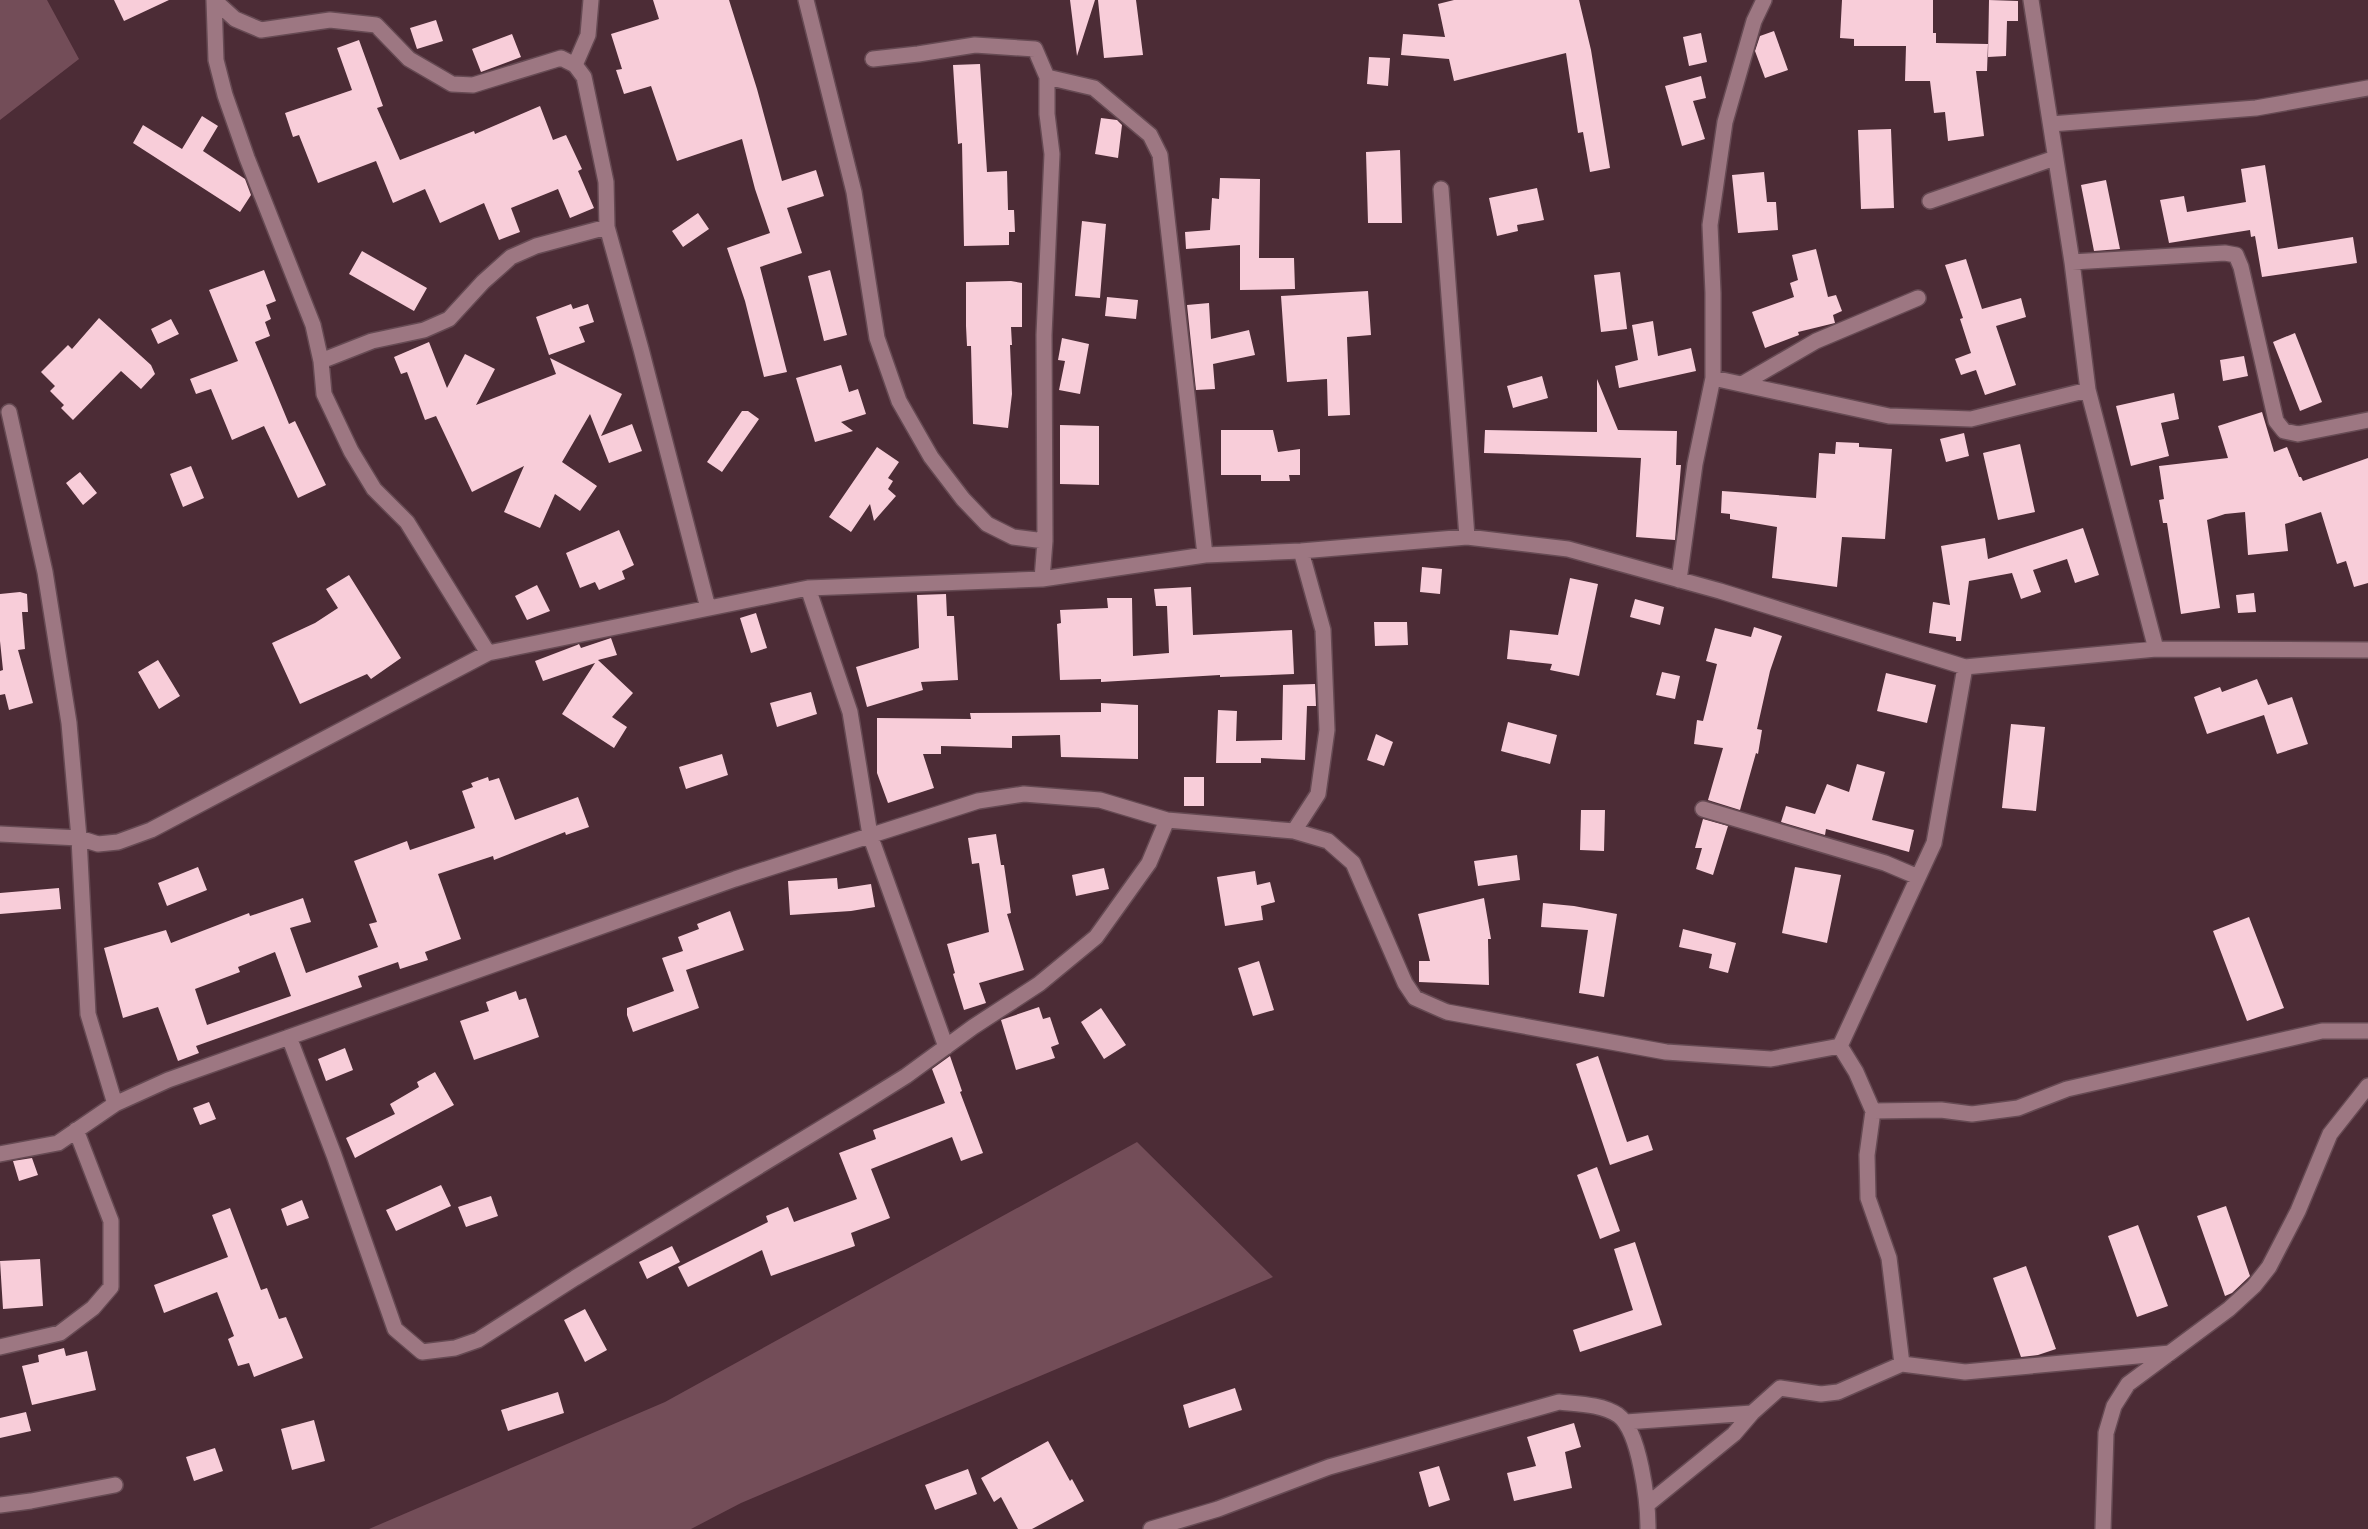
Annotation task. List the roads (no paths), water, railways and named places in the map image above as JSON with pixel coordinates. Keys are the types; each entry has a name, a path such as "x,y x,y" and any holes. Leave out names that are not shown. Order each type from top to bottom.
{"street":[{"path":"214,0 235,19 261,30 330,20 376,25 409,59 452,84 473,85 561,58 575,65 584,77 593,116 606,182 607,226 636,328 708,608"},
{"path":"214,0 216,60 225,95 247,158 313,326 321,361 324,394 351,451 375,489 407,522 488,653"},
{"path":"575,65 588,35 591,0"},
{"path":"806,0 854,192 877,338 899,401 931,457 963,499 987,524 1013,537 1045,541"},
{"path":"1679,580 1695,464 1713,378 1710,225 1725,122 1754,21 1764,0"},
{"path":"2031,0 2072,262 2088,390 2156,649"},
{"path":"873,59 975,45 1035,49 1047,76 1047,114 1052,154 1044,335 1045,541 1042,579"},
{"path":"1047,76 1094,88 1150,135 1160,155 1205,555"},
{"path":"2051,124 2256,108 2368,88"},
{"path":"1930,201 2055,158"},
{"path":"1441,189 1467,537"},
{"path":"321,361 372,341 424,330 449,319 483,282 511,258 536,246 607,226"},
{"path":"2072,262 2225,253 2236,255 2241,267 2276,421 2284,431 2298,434 2368,420"},
{"path":"1742,384 1816,341 1918,298"},
{"path":"1713,378 1889,416 1971,419 2088,390"},
{"path":"9,412 47,584 69,723 79,838 88,1014 115,1104"},
{"path":"0,834 79,838 98,843 118,842 151,830 488,653 808,588 1042,579 1205,555 1301,551 1467,537 1568,549 1679,580 1965,667 2156,649 2368,650"},
{"path":"1294,831 1317,794 1327,730 1323,630 1301,551"},
{"path":"808,588 850,712 870,836 946,1047"},
{"path":"1840,1046 1934,843 1965,667"},
{"path":"0,1154 58,1143 115,1104 168,1080 735,879 978,801 1024,794 1100,800 1167,820 1294,831 1328,841 1353,863 1405,983 1415,998 1448,1012 1666,1052 1771,1059 1840,1046"},
{"path":"1703,809 1885,863 1918,877"},
{"path":"289,1037 354,1210 395,1329 422,1352 455,1348 478,1340 575,1278 858,1106 1039,984 1096,937 1149,863 1167,820"},
{"path":"1873,1111 1941,1110 1972,1114 2019,1108 2067,1089 2322,1031 2368,1031"},
{"path":"1840,1046 1856,1072 1873,1111 1867,1155 1868,1198 1889,1258 1902,1364"},
{"path":"2103,1529 2106,1433 2114,1406 2128,1384 2229,1309 2254,1286 2269,1267 2298,1211 2330,1134 2368,1086"},
{"path":"0,1347 60,1333 93,1308 111,1287 111,1221 76,1130"},
{"path":"1648,1504 1734,1434 1752,1413 1780,1388 1821,1394 1838,1392 1902,1364 1965,1372 2170,1353"},
{"path":"1151,1529 1218,1509 1329,1467 1559,1402 1592,1406 1616,1414 1626,1422 1632,1435 1648,1504 1648,1529"},
{"path":"1626,1422 1752,1413"},
{"path":"0,1505 116,1485"}]}
